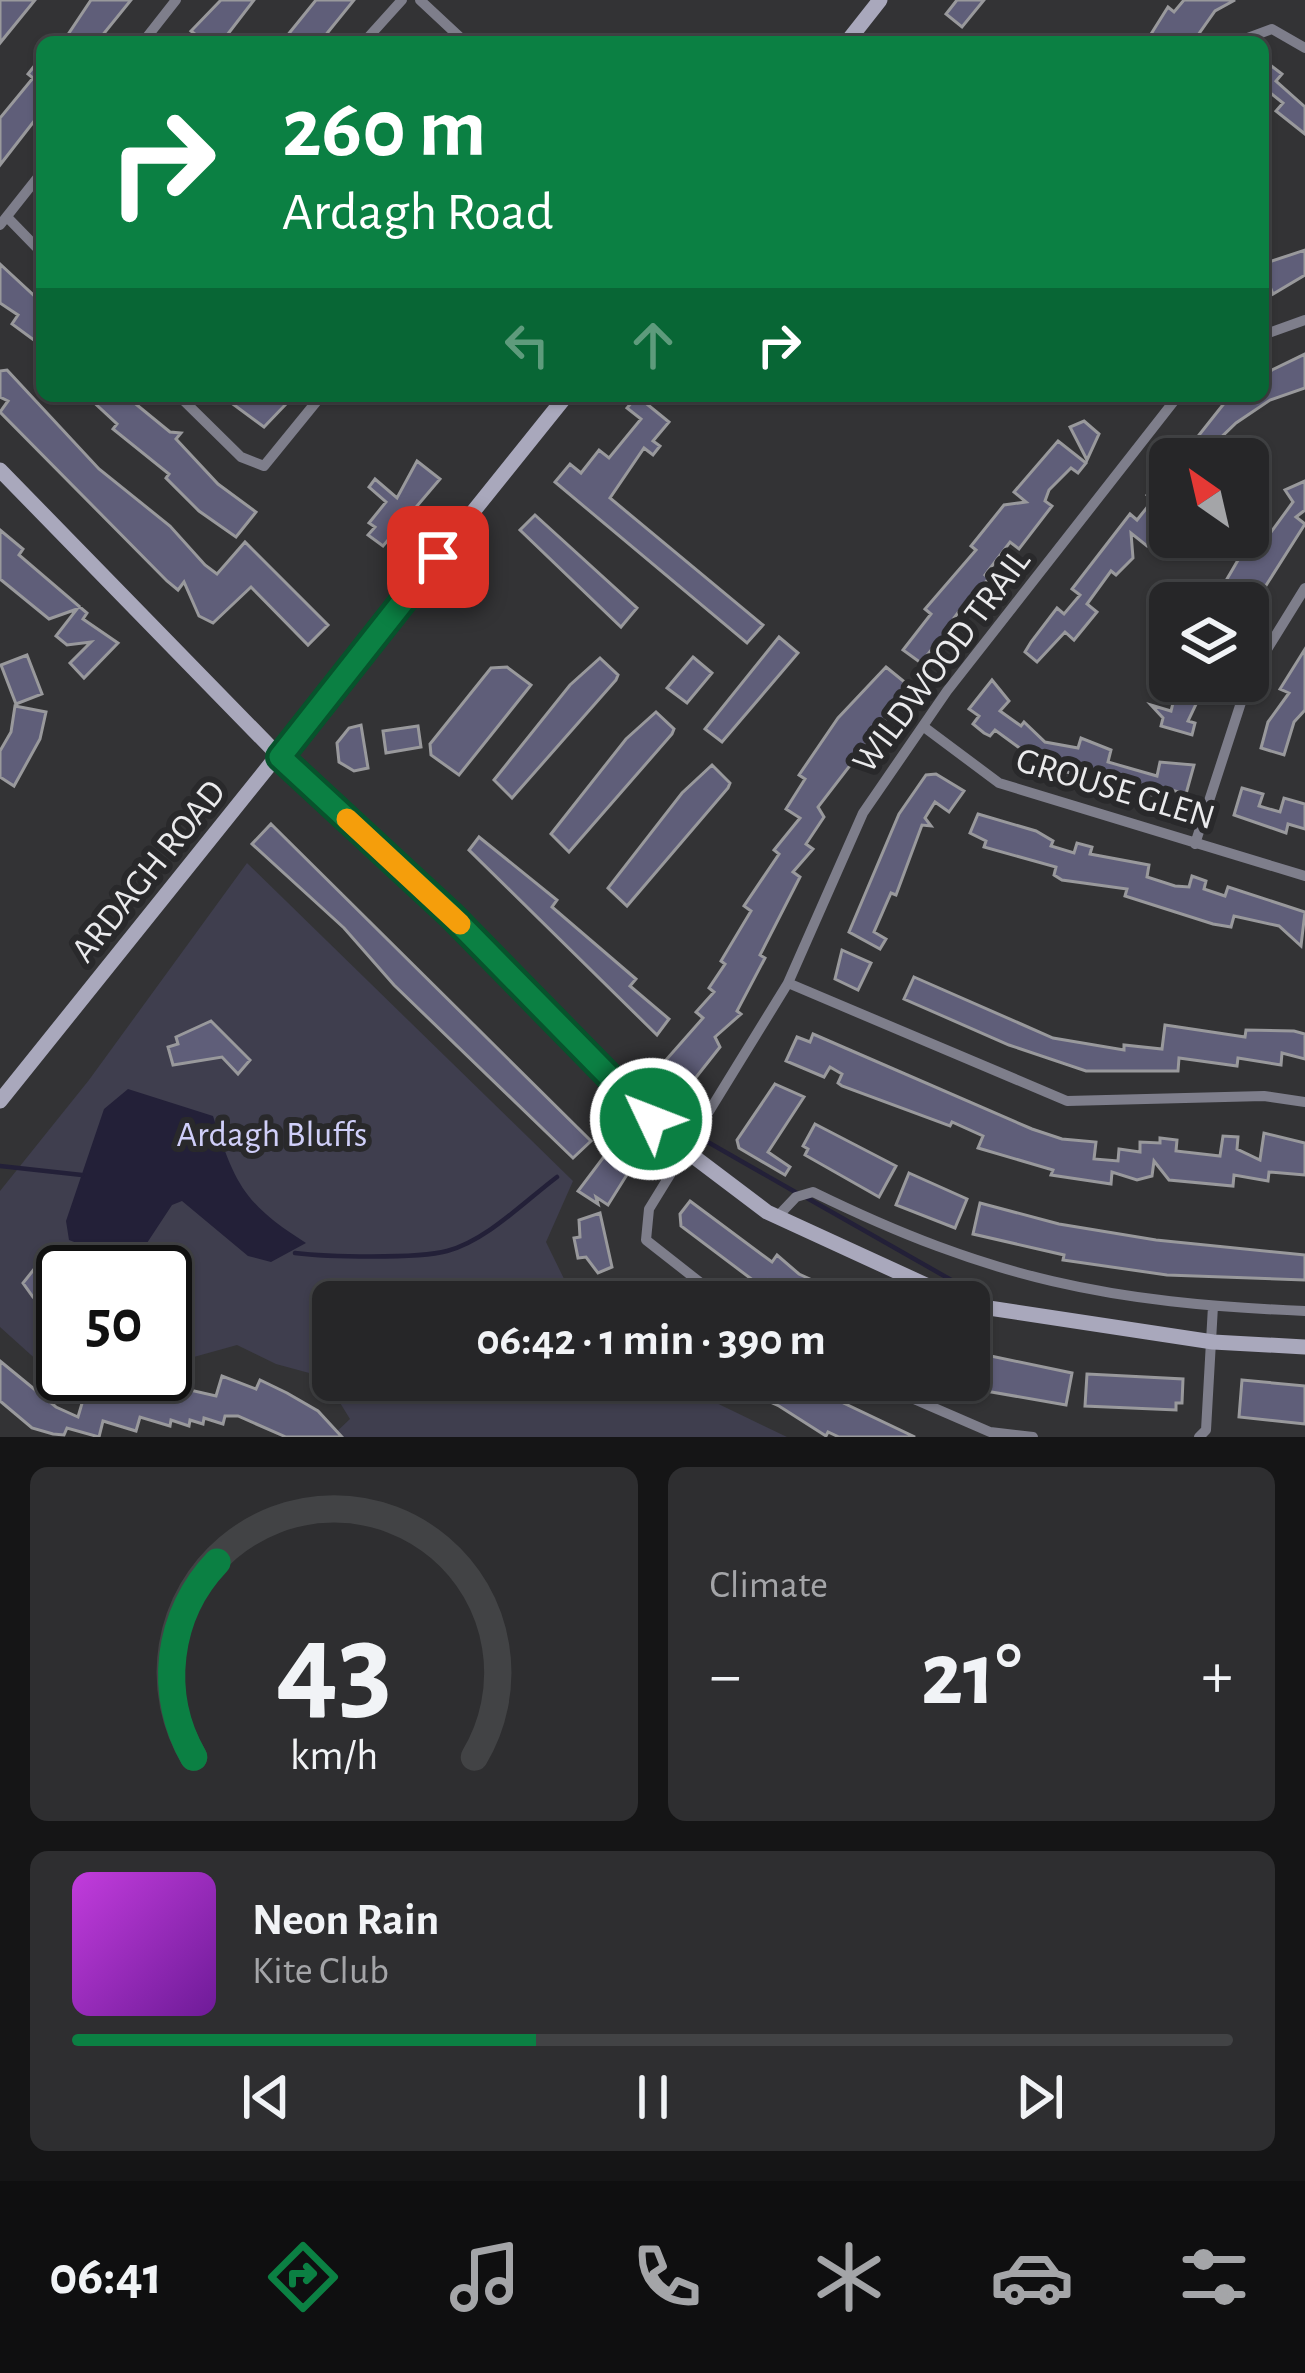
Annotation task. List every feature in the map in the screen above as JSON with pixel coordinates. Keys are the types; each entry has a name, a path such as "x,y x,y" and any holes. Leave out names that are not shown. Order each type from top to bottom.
{"main road":[{"path":"852,36 880,0"},
{"name":"ARDAGH ROAD","path":"0,1101 561,402"},
{"path":"0,470 280,757 452,916 616,1088 685,1150 777,1216 918,1281"},
{"path":"990,1307 1213,1342 1305,1347"}],"street":[{"path":"148,36 176,0"},
{"path":"369,36 402,0"},
{"path":"420,0 459,36"},
{"path":"1253,36 1272,29 1305,48"},
{"path":"36,180 4,221 36,248"},
{"path":"1269,333 1305,320"},
{"path":"185,402 242,457 264,466 316,402"},
{"name":"WILDWOOD TRAIL","path":"698,1281 646,1240 649,1209 788,983 862,812 1173,402"},
{"path":"1269,647 1305,588"},
{"path":"1195,844 1241,702"},
{"name":"GROUSE GLEN","path":"924,728 999,783 1305,876"},
{"path":"788,983 1067,1101 1264,1096 1305,1102"},
{"path":"777,1216 796,1197 813,1192 910,1239 1017,1276 1156,1302 1305,1311"},
{"path":"1199,1437 1206,1430 1213,1306"},
{"path":"917,1401 970,1425 1033,1437"}],"green space":[{"name":"Ardagh Bluffs","path":"247,863 573,1181 546,1242 565,1281 312,1281 312,1374 276,1364 237,1345 192,1358 192,1245 36,1245 36,1359 0,1327 0,1191 89,1080"},
{"name":"Ardagh Bluffs","path":"339,1401 712,1401 787,1437 331,1437 350,1419"}],"shaded area":[{"path":"128,1089 213,1116 244,1190 268,1216 306,1243 271,1262 248,1256 182,1201 172,1205 147,1243 82,1245 69,1240 66,1221 104,1109"}],"building":[{"path":"0,0 35,0 0,43"},
{"path":"91,0 131,0 102,36 67,36"},
{"path":"221,0 254,0 226,36 197,36 191,31"},
{"path":"316,0 354,0 325,36 287,36"},
{"path":"957,0 984,0 962,27 946,14"},
{"path":"1184,0 1235,0 1215,11 1197,36 1150,36 1168,7 1174,12"},
{"path":"36,64 36,119 0,165 0,118 33,78 28,74"},
{"path":"1269,64 1282,74 1276,81 1305,107 1305,134 1276,111 1283,103 1269,92"},
{"path":"1305,250 1305,275 1273,294 1269,262"},
{"path":"0,264 36,297 36,342 12,324 18,315 0,303"},
{"path":"1305,354 1305,388 1269,401 1269,373"},
{"path":"7,370 99,469 170,526 205,565 217,574 245,542 328,625 308,645 251,587 213,623 199,616 184,582 178,590 167,581 0,412 8,401 0,397 0,371"},
{"path":"93,402 133,402 170,432 181,433 176,439 218,484 256,512 236,537 199,511 166,478 169,474 113,429 117,424"},
{"path":"230,402 287,403 264,427"},
{"path":"632,402 644,402 669,422 653,441 660,446 653,455 644,448 610,498 763,625 747,643 555,482 570,464 581,473 599,450 609,458 641,419 627,408"},
{"path":"1225,402 1267,402 1220,438 1197,438"},
{"path":"1084,421 1099,434 1087,460 1070,427"},
{"path":"1058,441 1086,463 1078,473 1071,468 1049,490 1045,501 1052,506 1019,549 1010,542 985,575 989,578 977,593 981,596 972,607 966,602 954,618 961,624 937,654 932,649 921,663 903,650 931,614 925,609 976,550 971,546 1004,505 1026,502 1014,492"},
{"path":"417,461 440,479 383,546 368,535 375,527 369,523 386,502 369,487 375,479 397,498"},
{"path":"1305,481 1305,510 1296,517 1305,524 1268,582 1225,582 1239,558 1269,558 1269,535 1293,502 1285,490"},
{"path":"1149,505 1149,544 1131,533 1133,558 1116,575 1111,571 1087,604 1097,612 1074,640 1065,632 1037,662 1025,652 1031,642 1057,608 1064,614 1080,595 1072,589 1130,514 1137,520"},
{"path":"535,515 637,608 621,627 520,530"},
{"path":"0,530 23,549 19,555 87,613 83,619 118,643 84,678 70,663 91,642 67,645 56,636 77,609 49,619 0,579"},
{"path":"779,637 798,653 722,742 705,729"},
{"path":"1305,649 1305,710 1294,722 1284,755 1261,748 1268,722 1289,693 1280,689"},
{"path":"27,655 42,694 16,704 1,665"},
{"path":"693,657 712,673 687,703 667,688"},
{"path":"600,658 618,675 616,680 512,798 494,780 570,685"},
{"path":"507,667 531,685 459,775 431,755 430,744 491,668"},
{"path":"886,667 907,684 895,699 899,702 818,807 824,817 806,844 813,849 793,872 800,877 760,955 765,958 737,1011 741,1014 715,1037 720,1047 682,1095 675,1089 672,1093 651,1077 703,1018 696,1012 714,992 709,988 725,964 721,961 751,911 744,906 779,854 774,850 800,818 786,809 805,779 799,775 838,718"},
{"path":"992,680 1009,701 1000,711 1021,726 1024,722 1045,742 1078,748 1081,738 1111,750 1108,762 1157,776 1160,762 1194,765 1186,794 1164,788 1162,797 1087,772 1086,776 1047,768 995,730 990,736 984,733 973,724 979,716 969,709"},
{"path":"1173,702 1197,702 1188,721 1195,723 1192,735 1161,726 1163,718 1151,705 1171,711"},
{"path":"15,706 46,712 40,739 14,786 0,777 0,751 11,732"},
{"path":"656,712 674,729 672,734 569,852 551,834 626,739"},
{"path":"361,725 368,768 354,771 339,762 337,743 349,728"},
{"path":"418,726 421,747 386,753 383,731"},
{"path":"712,765 730,783 728,788 627,906 608,888 682,793"},
{"path":"936,774 964,791 949,812 935,802 925,818 931,826 922,825 896,895 891,893 874,932 886,939 880,949 849,932 899,814 926,775"},
{"path":"1242,788 1263,794 1259,806 1280,812 1284,798 1305,804 1305,829 1288,824 1286,833 1234,815"},
{"path":"978,814 1036,831 1053,841 1051,846 1074,853 1077,843 1092,847 1090,854 1149,865 1147,877 1175,886 1189,887 1192,876 1206,881 1204,889 1225,896 1228,887 1305,912 1301,946 1279,926 1234,916 1231,927 1213,924 1125,896 1127,889 1062,880 1054,875 1056,867 984,847 986,841 970,833"},
{"path":"271,824 591,1141 573,1158 394,985 344,928 252,844"},
{"path":"479,837 557,900 552,907 636,979 630,986 669,1019 657,1035 469,850"},
{"path":"842,950 871,963 858,990 835,979"},
{"path":"914,977 1053,1038 1124,1050 1124,1045 1162,1049 1165,1025 1245,1037 1246,1030 1294,1031 1305,1034 1305,1059 1282,1053 1281,1065 1238,1058 1237,1066 1179,1058 1178,1071 1086,1071 1009,1045 904,999"},
{"path":"211,1021 250,1060 238,1074 222,1057 173,1065 168,1047 178,1044 176,1037"},
{"path":"813,1034 1032,1129 1062,1139 1096,1142 1094,1159 1118,1161 1119,1149 1140,1152 1140,1142 1160,1143 1160,1138 1177,1140 1176,1151 1220,1156 1223,1136 1238,1137 1237,1149 1260,1160 1264,1133 1305,1143 1305,1175 1269,1172 1268,1181 1234,1175 1233,1186 1169,1180 1154,1161 1152,1176 1137,1180 1112,1172 1111,1184 1051,1175 1053,1170 978,1148 983,1136 952,1122 950,1126 842,1086 838,1083 842,1074 830,1067 824,1077 786,1061 797,1037 810,1042"},
{"path":"775,1084 804,1097 768,1152 790,1167 785,1175 739,1148 737,1140"},
{"path":"815,1124 896,1166 879,1197 805,1155 808,1149 803,1146"},
{"path":"615,1142 639,1155 636,1160 642,1164 634,1177 628,1173 608,1205 596,1197 598,1204 578,1191"},
{"path":"909,1173 967,1199 955,1228 896,1205"},
{"path":"690,1201 772,1262 777,1255 814,1281 754,1281 681,1226 680,1214"},
{"path":"980,1203 1059,1224 1156,1240 1305,1255 1305,1280 1167,1275 1063,1260 1064,1255 973,1234"},
{"path":"600,1213 612,1267 598,1273 586,1257 578,1258 574,1238 580,1237 579,1220"},
{"path":"36,1268 36,1300 33,1297 23,1283"},
{"path":"990,1356 1072,1373 1066,1405 990,1392"},
{"path":"0,1361 36,1391 36,1401 49,1401 78,1417 83,1401 192,1401 192,1390 216,1396 222,1376 256,1389 260,1380 318,1411 342,1437 286,1437 238,1416 225,1416 223,1424 204,1418 203,1424 190,1420 189,1426 140,1417 136,1431 103,1421 99,1437 67,1428 64,1435 53,1434 32,1428 0,1401"},
{"path":"1087,1374 1183,1379 1182,1403 1176,1403 1176,1410 1085,1406"},
{"path":"1242,1380 1305,1386 1305,1424 1239,1417"},
{"path":"768,1401 839,1401 915,1437 839,1437 828,1432 826,1436"}],"waterway":[{"path":"657,1095 706,1141 797,1193"},
{"path":"0,1166 82,1175"},
{"path":"295,1253 394,1256 447,1251 491,1230 557,1177"},
{"path":"807,1198 953,1281"}],"slow traffic":[{"path":"347,819 460,924"}],"route":[{"path":"438,557 280,757 452,916 651,1119"}]}
